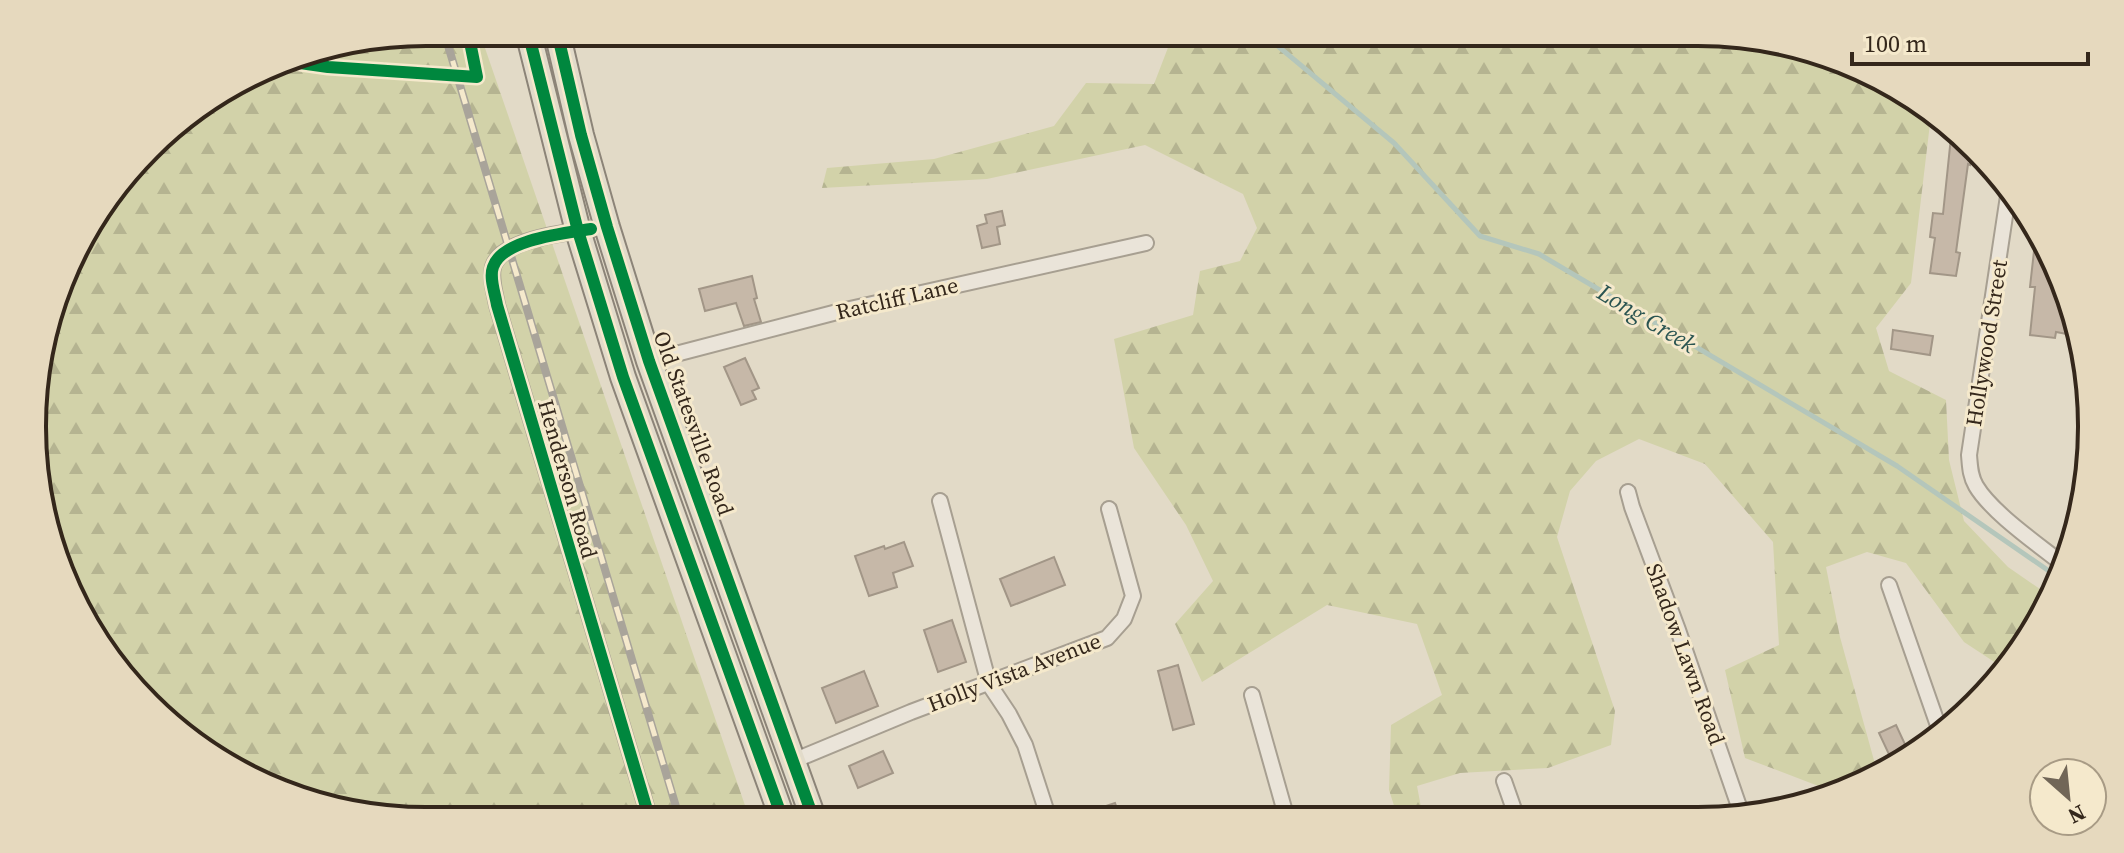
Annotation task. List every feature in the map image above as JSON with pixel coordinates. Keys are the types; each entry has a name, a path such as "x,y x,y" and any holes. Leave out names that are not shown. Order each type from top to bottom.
{"main road":[{"path":"532,46 578,231 623,377 778,807"},
{"name":"Old Statesville Road","path":"560,46 581,135 649,361 809,807"}],"street":[{"name":"Hollywood Street","path":"2007,205 1969,455 1970,468 1977,488 2005,517 2055,558"},
{"name":"Henderson Road","path":"607,227 552,235 508,250 494,264 492,278 501,319 646,807"},
{"name":"Ratcliff Lane","path":"649,361 841,311 1146,243"},
{"name":"Shadow Lawn Road","path":"1628,492 1738,805"},
{"path":"940,501 989,684 1025,745 1045,807"},
{"name":"Holly Vista Avenue","path":"793,761 911,712 1107,638 1124,619 1133,596 1109,509"},
{"path":"1889,585 1937,722"},
{"path":"1252,695 1284,807"},
{"path":"1504,781 1513,807"}],"green space":[{"path":"426,46 485,48 746,807 402,806 352,800 304,787 258,768 215,743 157,696 125,658 97,617 66,549 53,501 47,451 47,402 53,352 66,304 85,258 110,215 140,176 176,140 215,110 258,85 304,66 377,49"},
{"path":"1169,46 1698,46 1772,53 1820,66 1866,85 1909,110 1930,126 1911,283 1876,328 1889,371 1946,400 1949,460 1964,521 2008,567 2041,590 2014,638 1995,663 1964,642 1906,563 1867,552 1826,567 1840,637 1875,763 1820,787 1745,758 1725,670 1779,645 1773,542 1705,464 1639,439 1596,461 1570,491 1557,537 1615,711 1611,745 1548,768 1460,773 1417,786 1421,807 1394,807 1389,790 1391,725 1442,695 1417,624 1327,605 1202,682 1175,624 1213,581 1186,525 1134,448 1114,339 1193,315 1200,271 1240,261 1257,228 1243,194 1145,145 987,179 822,188 827,168 934,159 1054,126 1086,83 1154,84"}],"building":[{"path":"1950,142 1971,161 1956,252 1960,253 1956,276 1930,273 1935,238 1930,237 1933,213 1943,214"},
{"path":"1002,211 1005,225 997,227 1000,244 982,248 977,226 987,223 985,215"},
{"path":"2034,249 2058,304 2066,334 2056,332 2055,338 2030,335 2035,287 2030,287"},
{"path":"752,276 757,298 754,299 761,322 744,326 736,303 705,311 699,289"},
{"path":"1893,330 1933,336 1930,355 1891,349"},
{"path":"745,358 759,388 752,391 756,399 741,405 724,367"},
{"path":"904,542 913,566 893,573 897,587 869,596 855,556"},
{"path":"1054,557 1065,585 1011,606 1000,579"},
{"path":"952,620 966,662 938,672 924,630"},
{"path":"1178,665 1194,724 1173,730 1158,671"},
{"path":"864,671 878,706 836,723 822,688"},
{"path":"1896,725 1905,745 1889,755 1879,733"},
{"path":"883,751 893,773 858,788 849,766"}],"waterway":[{"name":"Long Creek","path":"1278,46 1394,143 1480,236 1539,254 1897,466 2049,571"}],"railway":[{"path":"448,46 676,807"}],"cycle path":[{"path":"310,64 477,77 471,46"},
{"path":"532,46 578,231 623,377 778,807"},
{"path":"560,46 581,135 649,361 809,807"},
{"path":"591,229 536,239 509,250 499,257 493,267 492,281 646,807"}]}
